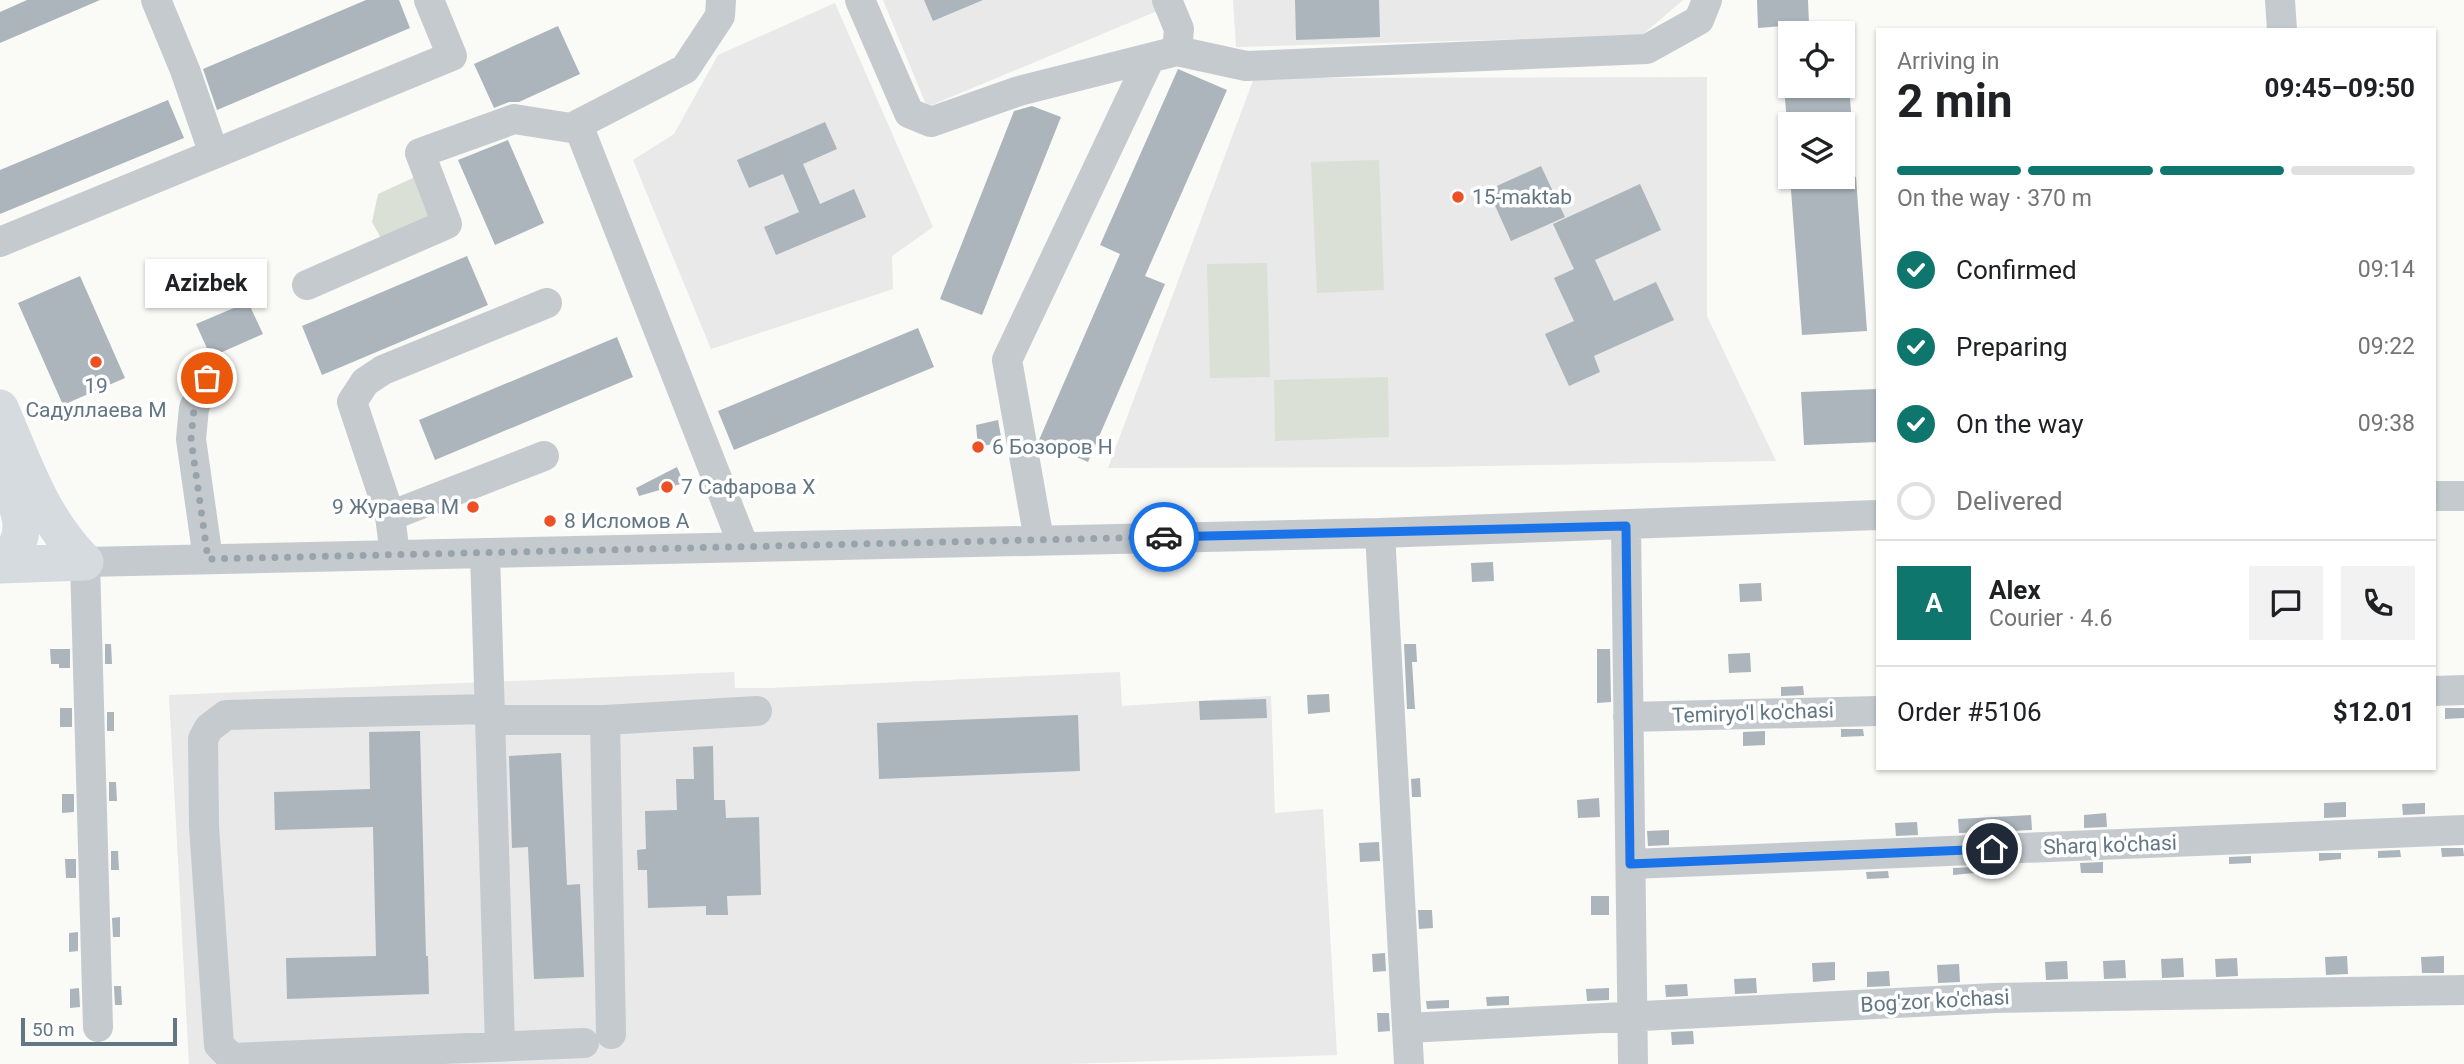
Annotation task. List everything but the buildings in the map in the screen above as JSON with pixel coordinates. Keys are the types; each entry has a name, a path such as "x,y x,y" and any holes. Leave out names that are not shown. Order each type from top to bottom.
{"main road":[{"path":"0,408 30,508 16,545 0,560"},
{"path":"0,468 30,508 85,562"},
{"path":"0,565 85,562"}],"street":[{"path":"156,0 185,70 214,154"},
{"path":"0,242 452,56 429,0"},
{"path":"307,285 447,224 421,153 514,118 571,128 578,125 685,69 720,16 721,0"},
{"path":"860,0 909,113 931,122 1019,91 1164,54 1246,66 1647,49 1699,20 1707,0"},
{"path":"1039,540 1007,360 1179,29 1167,0"},
{"path":"2280,0 2282,28"},
{"path":"578,125 744,547"},
{"path":"396,555 390,516 352,402 365,382 383,370 547,303"},
{"path":"207,378 194,408 191,439 208,559"},
{"path":"390,516 544,456"},
{"path":"2436,496 2464,496"},
{"path":"98,1027 85,562 1380,533 1876,515"},
{"path":"1626,526 1633,1064"},
{"path":"1380,533 1409,1064"},
{"path":"485,553 500,1046"},
{"path":"2436,691 2464,690"},
{"name":"Temiryo'l ko'chasi","path":"1628,717 1876,710"},
{"path":"605,720 597,1038 500,1046 232,1058 219,1045 204,826 203,739 209,728 226,715 490,714 605,720 757,711"},
{"name":"Sharq ko'chasi","path":"1630,864 2464,831"},
{"name":"Bog'zor ko'chasi","path":"1407,1028 1994,998 2464,990"}],"shaded area":[{"path":"883,0 1158,0 1162,9 927,107"},
{"path":"1233,0 1683,0 1641,36 1236,47"},
{"path":"835,3 933,227 892,256 893,289 711,349 633,160 674,134 718,55"},
{"name":"15-maktab","path":"1707,77 1707,316 1776,461 1430,467 1108,468 1254,78"},
{"path":"1379,160 1384,290 1317,293 1311,162"},
{"path":"415,177 432,215 382,240 372,222 378,194"},
{"path":"1267,263 1270,377 1210,378 1207,264"},
{"path":"1388,377 1389,437 1275,441 1274,380"},
{"path":"734,672 735,688 770,688 1120,672 1122,706 1271,696 1275,813 1323,809 1337,1055 1068,1064 189,1064 169,695"}],"way so far":[{"path":"207,378 194,408 191,439 208,559 1164,537"}],"place":[{"name":"15-maktab","path":"1458,197"},
{"name":"19 Садуллаева М","path":"96,362"},
{"name":"Azizbek","path":"207,378"},
{"name":"6 Бозоров Н","path":"978,447"},
{"name":"7 Сафарова Х","path":"667,487"},
{"name":"9 Жураева М","path":"473,507"},
{"name":"8 Исломов А","path":"550,521"}],"route":[{"path":"1164,537 1626,526 1630,864 1992,849"}]}
